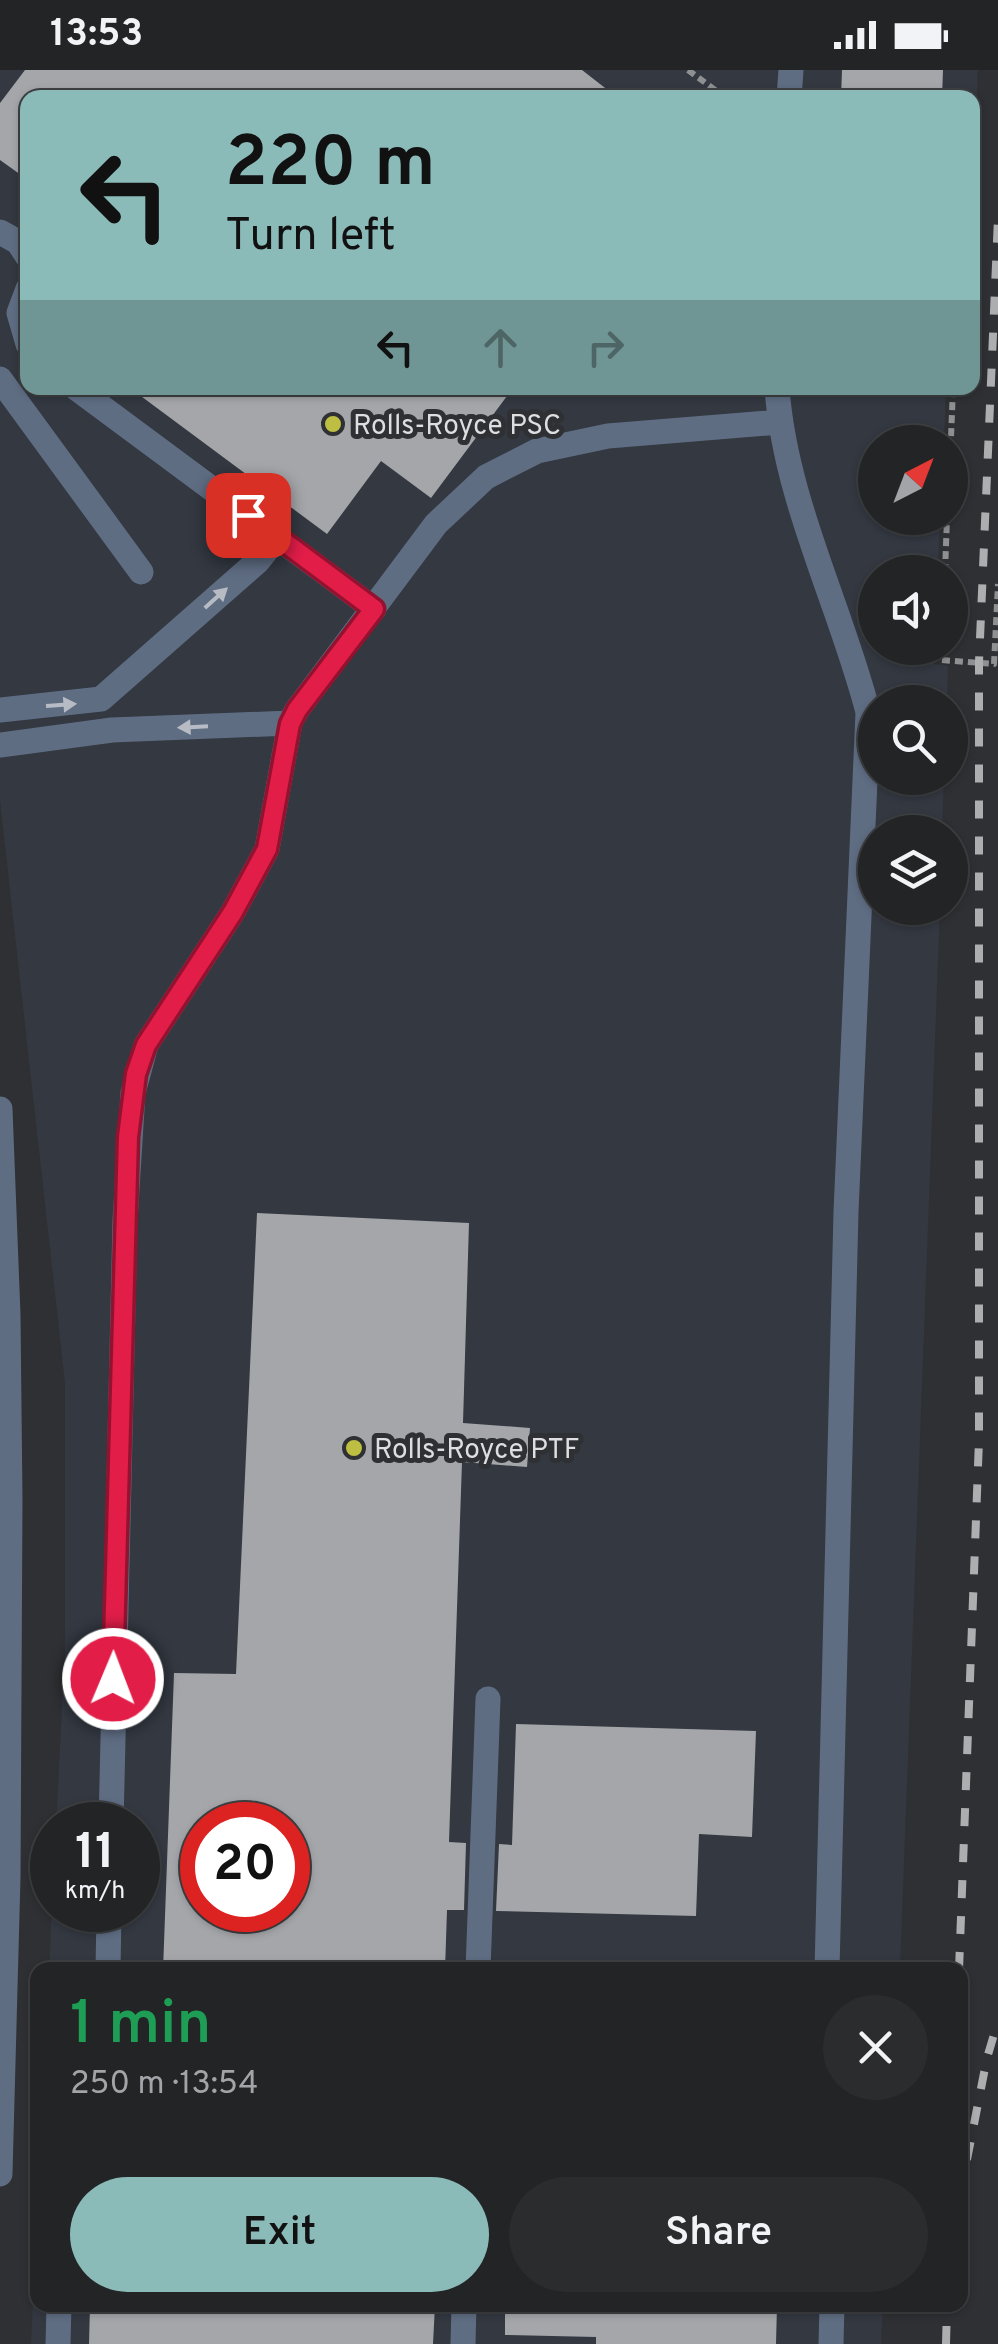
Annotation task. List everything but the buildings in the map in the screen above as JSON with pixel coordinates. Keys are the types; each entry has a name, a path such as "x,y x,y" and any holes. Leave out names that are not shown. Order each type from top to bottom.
{"street":[{"path":"11,383 141,572"},
{"path":"85,395 374,609"},
{"path":"778,395 780,422 819,568 853,656 868,712 846,1212 827,1962"},
{"path":"111,1802 126,1188 133,1092 146,1045 233,912 267,849 290,724 325,668 436,524 486,478 538,451 608,436 780,422"},
{"path":"0,710 101,699 258,561 276,537"},
{"path":"0,745 112,730 290,724"},
{"path":"0,1109 8,1315 0,2174"},
{"path":"478,1962 488,1699"},
{"path":"108,1962 109,1932"},
{"path":"58,2344 59,2312"},
{"path":"463,2344 464,2312"},
{"path":"832,2312 832,2344"}],"path":[{"path":"688,70 715,90"},
{"path":"952,425 953,395"},
{"path":"968,662 994,664 998,584"}],"shaded area":[{"path":"0,70 978,70 977,90 20,90 20,395 946,395 945,425 858,425 858,535 939,535 939,555 858,555 858,665 948,666 947,685 858,685 858,795 943,795 943,815 858,815 858,925 939,925 900,1962 49,1962 51,1932 160,1932 160,1802 57,1802 65,1648 65,1383 0,801"},
{"path":"32,2312 883,2312 881,2344 31,2344"}],"railway":[{"path":"959,1962 979,1440 979,662 998,218"},
{"path":"968,2154 998,2021"},
{"path":"946,2344 947,2312"}],"place":[{"name":"Rolls-Royce PSC","path":"333,424"},
{"name":"Rolls-Royce PTF","path":"354,1448"}],"route":[{"path":"113,1679 128,1137 136,1074 146,1045 233,912 267,849 290,724 297,710 325,668 374,609 248,515"}]}
